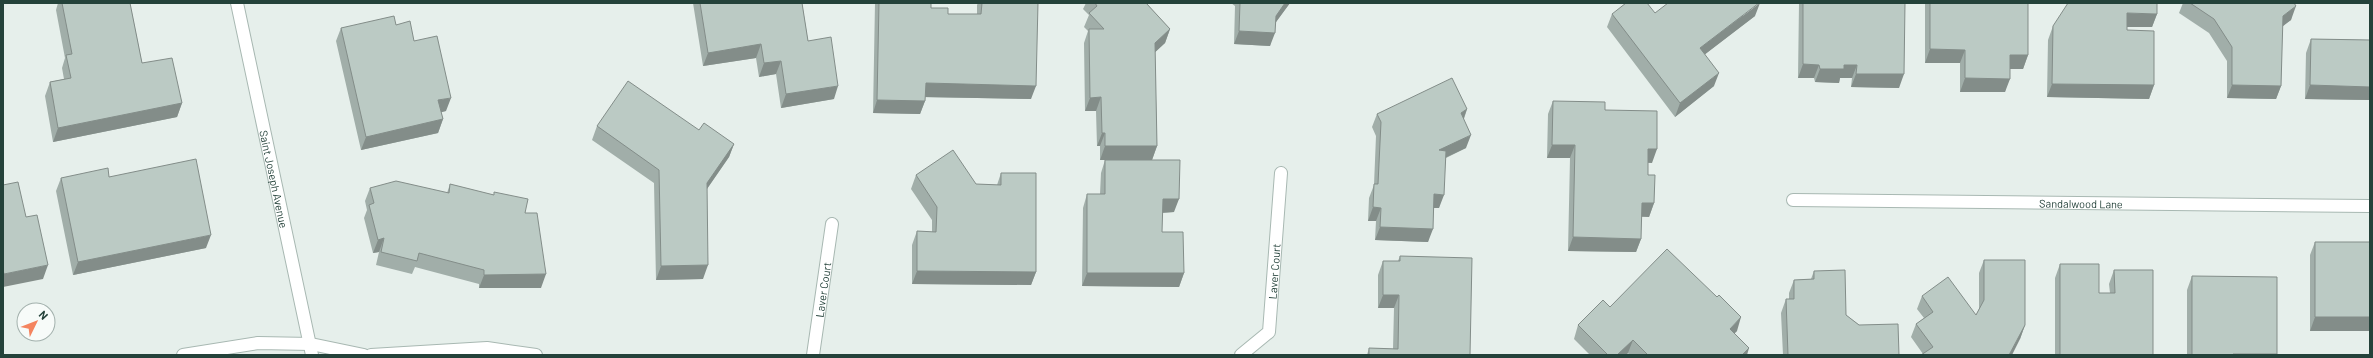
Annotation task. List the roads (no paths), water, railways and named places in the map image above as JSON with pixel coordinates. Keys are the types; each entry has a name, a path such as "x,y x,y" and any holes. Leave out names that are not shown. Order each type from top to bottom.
{"street":[{"name":"Saint Joseph Avenue","path":"237,3 312,349"},
{"name":"Laver Court","path":"1241,355 1269,332 1281,173"},
{"name":"Sandalwood Lane","path":"1793,200 2370,206"},
{"name":"Laver Court","path":"813,355 832,224"},
{"path":"183,355 258,343 364,355"},
{"path":"371,355 487,348 536,355"}]}
